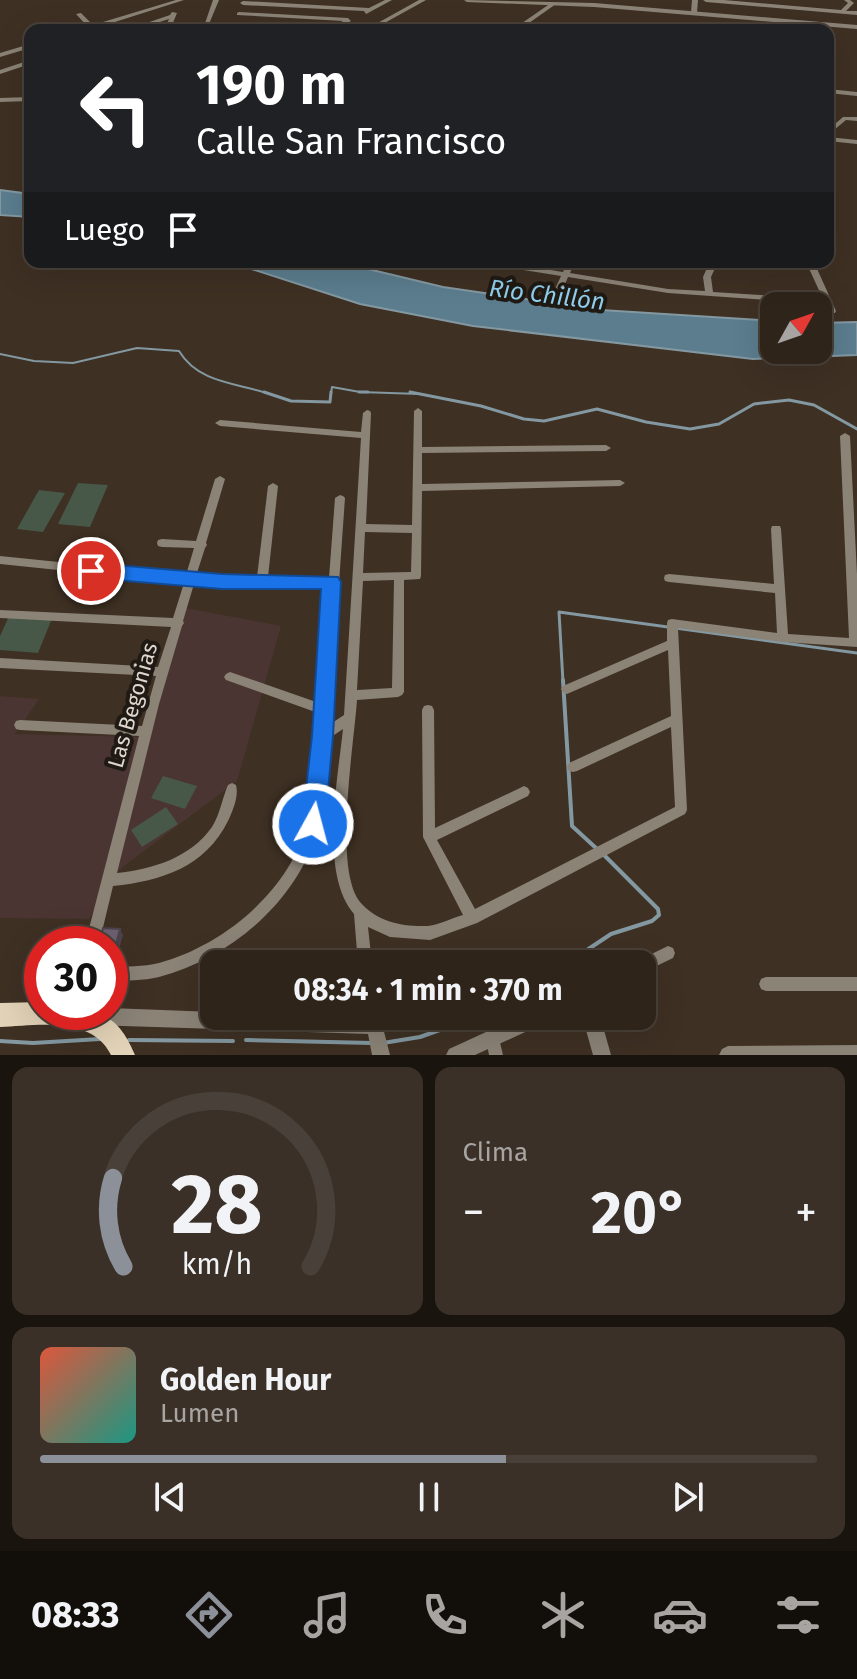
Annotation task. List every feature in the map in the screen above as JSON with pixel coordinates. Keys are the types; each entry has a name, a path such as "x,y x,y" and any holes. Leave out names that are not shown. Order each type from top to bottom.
{"main road":[{"path":"0,1015 24,1015"},
{"path":"108,1030 123,1055"}],"street":[{"path":"170,24 180,0"},
{"path":"108,24 180,0"},
{"path":"207,24 216,0"},
{"path":"340,24 389,0"},
{"path":"379,24 423,0"},
{"path":"467,0 822,24"},
{"path":"694,13 695,0"},
{"path":"706,0 857,13"},
{"path":"842,12 851,3 847,0"},
{"path":"235,24 243,2 369,10"},
{"path":"278,24 292,3"},
{"path":"524,24 553,4"},
{"path":"79,14 88,24"},
{"path":"239,14 348,20"},
{"path":"153,24 173,16"},
{"path":"834,25 857,27"},
{"path":"0,55 24,48"},
{"path":"16,50 24,56"},
{"path":"0,72 24,62"},
{"path":"834,92 857,94"},
{"path":"0,100 24,99"},
{"path":"834,130 845,118 857,119"},
{"path":"834,137 857,142"},
{"path":"523,268 709,295 830,307 813,268"},
{"path":"559,289 569,268"},
{"path":"709,295 707,277 711,268"},
{"path":"358,577 416,576 418,411"},
{"path":"367,413 352,695 339,831 345,887 360,911 390,930 411,934 430,933 472,918 681,810 672,623 783,638 856,642 852,487 845,436"},
{"path":"220,423 366,435"},
{"path":"417,450 606,448"},
{"name":"Las Begonias","path":"96,926 146,731 193,580 220,479"},
{"path":"417,488 620,483"},
{"path":"262,583 273,486"},
{"path":"128,973 156,971 196,957 265,908 291,874 313,824 340,498"},
{"path":"361,528 417,529"},
{"path":"776,529 783,638"},
{"path":"162,543 202,545"},
{"path":"0,560 193,580 331,582"},
{"path":"352,695 398,692 399,577"},
{"path":"669,578 780,589"},
{"path":"0,614 179,623"},
{"path":"567,689 673,643"},
{"path":"0,663 163,672"},
{"path":"230,677 324,710"},
{"path":"428,710 429,837 472,918"},
{"path":"322,736 350,718"},
{"path":"573,767 677,719"},
{"path":"20,725 146,731"},
{"path":"108,880 156,875 191,856 221,824 232,789"},
{"path":"429,837 524,792"},
{"path":"360,911 364,950"},
{"path":"656,959 668,953"},
{"path":"766,984 857,984"},
{"path":"128,1015 200,1017"},
{"path":"376,1030 381,1055"},
{"path":"455,1055 495,1047 520,1030"},
{"path":"595,1030 602,1055"},
{"path":"728,1055 857,1054"}],"shaded area":[{"path":"180,607 281,626 237,781 116,872 89,919 0,918 0,696 39,699 15,734 139,737"}],"green space":[{"path":"78,483 108,485 90,527 58,524"},
{"path":"39,490 65,493 43,532 17,529"},
{"path":"10,614 53,616 38,653 0,650 0,636"},
{"path":"163,776 197,786 185,809 151,798"},
{"path":"166,807 178,824 142,847 131,830"}],"water":[{"path":"0,190 24,193 24,217 0,215"},
{"path":"249,268 364,268 443,287 601,310 760,320 760,359 753,359 473,326 360,304"},
{"path":"857,322 857,355 832,356 832,323"}],"waterway":[{"path":"0,354 34,361 73,363 137,348 179,351 187,362 208,376 270,394"},
{"path":"331,394 332,387 360,392"},
{"path":"264,392 270,394"},
{"path":"270,394 291,401 330,402 331,392"},
{"path":"360,392 368,392"},
{"path":"360,392 420,394"},
{"path":"410,392 481,406 524,419 544,421 597,409 646,422 690,429 719,424 754,404 789,400 814,405 857,429"},
{"path":"563,682 559,612 857,653"},
{"path":"563,680 572,826 596,848"},
{"path":"587,950 611,934 652,921 659,915 658,909 602,853"},
{"path":"383,1043 420,1037 440,1030"},
{"path":"0,1041 33,1043 100,1039"},
{"path":"129,1040 233,1041"},
{"path":"246,1040 372,1043"}],"route":[{"path":"91,571 222,582 331,582 322,736 313,824"}],"water label":[{"name":"Río Chillón","path":"547,295"}]}
